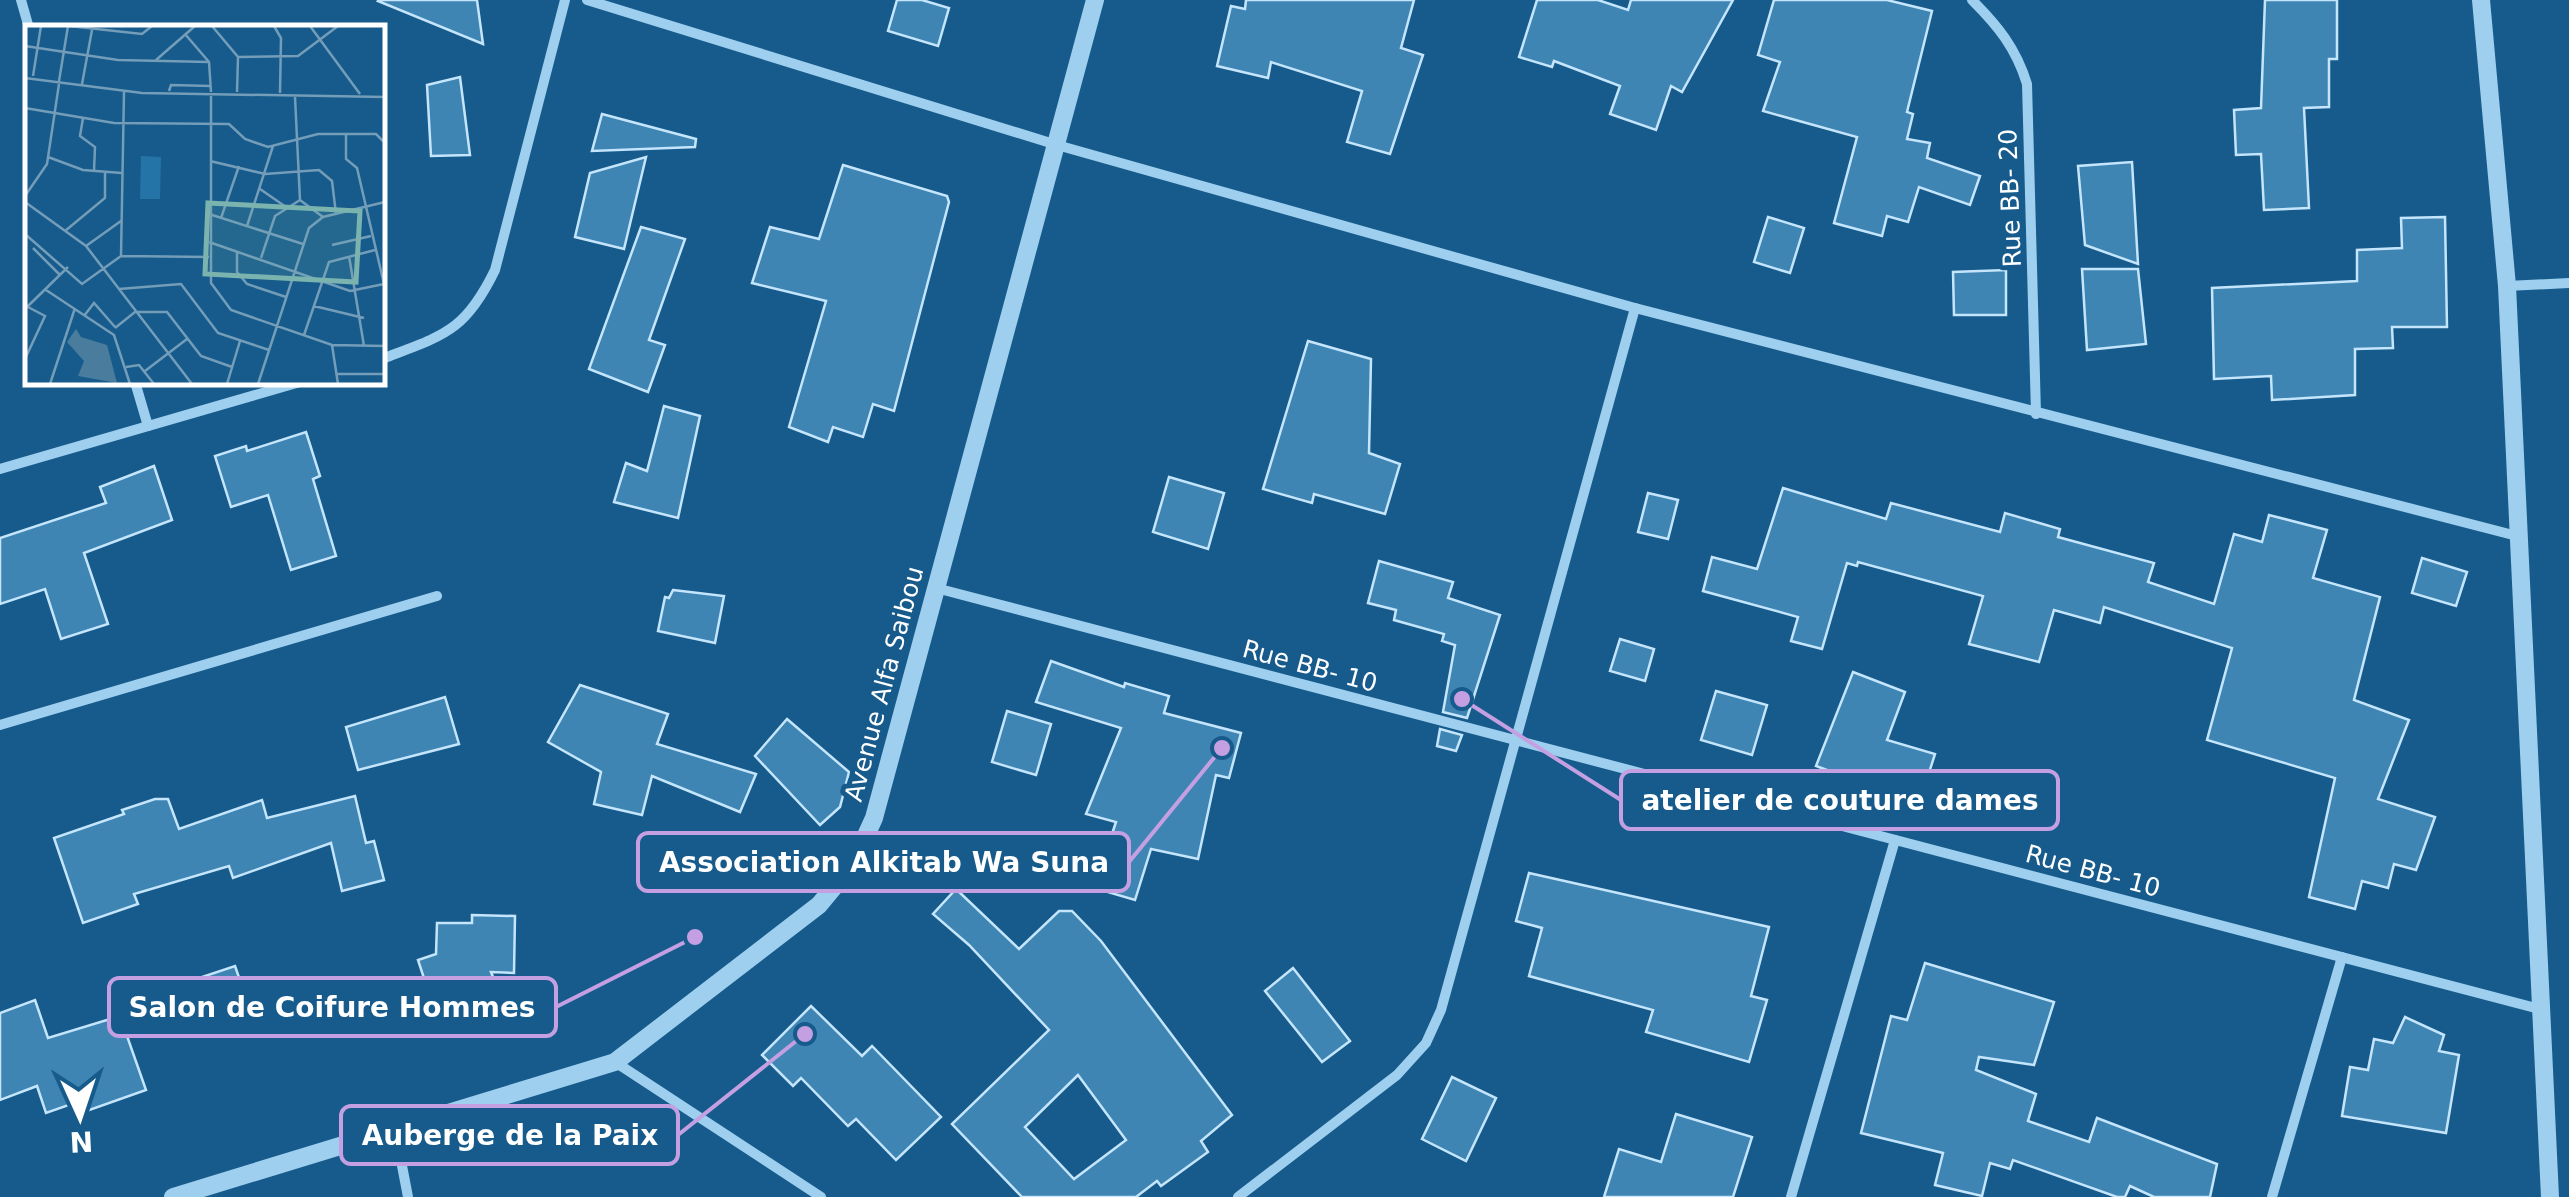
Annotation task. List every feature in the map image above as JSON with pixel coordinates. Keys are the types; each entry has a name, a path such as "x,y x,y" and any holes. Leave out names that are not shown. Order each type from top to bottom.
{"street":[{"path":"21,0 28,25"},
{"path":"385,357 445,334 476,310 495,270 565,0"},
{"path":"587,0 1057,145 1635,308 2518,536"},
{"name":"Avenue Alfa Saibou","path":"174,1197 615,1062 819,905 853,864 874,818 1095,0"},
{"name":"Rue BB- 20","path":"1972,0 2002,31 2020,58 2027,84 2036,414"},
{"path":"2481,0 2507,286 2550,1197"},
{"path":"2507,286 2569,284"},
{"path":"1244,1196 1397,1075 1426,1044 1441,1010 1635,308"},
{"path":"136,385 148,426"},
{"path":"0,469 290,385"},
{"name":"Rue BB- 10","path":"936,588 2544,1010"},
{"path":"0,725 437,596"},
{"path":"1791,1197 1896,840"},
{"path":"2272,1197 2342,957"},
{"path":"615,1062 821,1197"},
{"path":"395,1129 408,1197"}],"building":[{"path":"477,0 483,44 378,1"},
{"path":"897,0 922,0 949,8 938,46 888,31"},
{"path":"1246,0 1414,0 1401,48 1423,55 1390,154 1347,142 1362,91 1271,62 1268,78 1217,66 1231,6 1245,9"},
{"path":"1537,0 1598,0 1628,10 1631,0 1733,0 1682,92 1671,86 1656,130 1610,114 1620,86 1554,61 1552,67 1519,57"},
{"path":"1774,0 1887,0 1932,11 1907,112 1913,114 1907,139 1930,143 1927,158 1980,176 1970,205 1919,187 1908,222 1887,216 1882,236 1834,223 1857,137 1763,111 1780,62 1758,55"},
{"path":"2265,0 2337,0 2337,59 2329,59 2329,107 2304,108 2309,208 2264,210 2261,154 2236,155 2234,110 2261,108"},
{"path":"460,77 470,155 431,156 427,85"},
{"path":"602,114 696,139 695,147 592,151"},
{"path":"646,157 624,249 575,237 590,173"},
{"path":"2132,162 2138,264 2085,245 2078,166"},
{"path":"843,165 947,196 949,202 894,411 873,404 863,437 833,427 828,442 789,427 826,301 752,283 770,227 819,239"},
{"path":"1768,217 1804,228 1790,273 1754,262"},
{"path":"2445,217 2447,327 2392,327 2393,348 2355,349 2355,395 2272,400 2271,376 2214,379 2212,288 2357,281 2357,250 2402,248 2401,218"},
{"path":"641,227 685,239 649,340 665,345 648,392 589,369"},
{"path":"2082,269 2138,269 2146,344 2087,350"},
{"path":"2006,270 2006,315 1954,315 1953,272"},
{"path":"1308,341 1371,359 1369,453 1400,464 1385,514 1314,494 1312,503 1263,489"},
{"path":"664,406 700,416 678,518 614,502 626,463 647,471"},
{"path":"306,432 320,476 313,479 336,556 291,570 268,495 231,507 215,456 246,446 247,451"},
{"path":"154,466 172,520 84,553 108,624 61,639 45,589 0,604 0,538 106,503 100,487"},
{"path":"1169,477 1224,493 1208,549 1153,532"},
{"path":"1783,488 1886,519 1891,503 2000,532 2005,513 2060,529 2058,537 2154,563 2148,582 2214,604 2234,534 2262,542 2269,515 2327,530 2313,578 2380,597 2354,700 2409,720 2378,799 2435,817 2416,870 2394,864 2388,888 2362,881 2355,909 2309,897 2335,778 2207,740 2232,648 2104,607 2100,623 2054,610 2039,662 1969,644 1983,596 1858,562 1857,566 1847,563 1822,649 1791,641 1798,617 1703,591 1712,557 1757,569"},
{"path":"1648,493 1678,500 1668,539 1638,532"},
{"path":"2422,558 2467,572 2456,606 2412,593"},
{"path":"1379,561 1453,582 1448,598 1500,615 1467,718 1443,712 1455,645 1442,641 1444,634 1394,620 1396,610 1368,603"},
{"path":"673,590 724,596 715,643 658,631 665,597 669,598"},
{"path":"1620,639 1654,649 1645,681 1610,671"},
{"path":"1051,661 1124,687 1125,683 1169,696 1164,713 1241,733 1229,778 1216,775 1198,859 1151,849 1135,900 1094,888 1116,822 1086,814 1121,728 1036,702"},
{"path":"1853,672 1905,692 1887,740 1935,754 1919,804 1816,766"},
{"path":"580,685 668,714 657,744 756,774 740,812 652,776 642,815 594,804 601,772 548,742"},
{"path":"1716,691 1767,705 1752,755 1701,740"},
{"path":"445,697 459,744 358,770 346,727"},
{"path":"1007,711 1051,724 1036,775 992,762"},
{"path":"787,719 849,772 840,807 820,825 755,756"},
{"path":"1440,729 1462,735 1456,751 1437,746"},
{"path":"355,796 366,843 374,841 384,880 342,891 331,843 233,878 229,866 134,894 138,904 83,923 54,838 155,799 168,799 179,829 262,800 267,818"},
{"path":"1529,873 1769,927 1751,996 1767,1000 1749,1062 1646,1032 1653,1010 1529,976 1542,928 1516,921"},
{"path":"956,889 1019,949 1059,911 1072,911 1101,941 1232,1115 1201,1141 1208,1152 1161,1186 1157,1181 1136,1197 1022,1197 952,1124 1049,1030 969,945 933,914","holes":["1078,1075 1126,1140 1074,1179 1025,1127"]},
{"path":"472,915 515,916 514,973 491,972 506,1009 442,1033 418,960 436,954 437,923 472,923"},
{"path":"1925,963 2054,1002 2034,1065 1979,1057 1976,1070 2036,1094 2028,1121 2089,1142 2097,1118 2217,1164 2210,1197 2154,1197 2130,1186 2125,1197 2117,1197 2013,1160 2010,1169 1990,1163 1982,1196 1935,1185 1943,1153 1861,1133 1891,1016 1907,1020"},
{"path":"235,966 252,1015 210,1030 193,980"},
{"path":"1293,968 1350,1041 1322,1062 1265,991"},
{"path":"35,1000 48,1038 120,1016 146,1090 81,1113 77,1102 46,1113 37,1086 0,1100 0,1013"},
{"path":"811,1006 862,1056 872,1046 941,1117 896,1160 856,1119 848,1126 801,1078 793,1086 762,1055"},
{"path":"2405,1017 2444,1035 2439,1051 2459,1055 2446,1133 2342,1116 2350,1067 2368,1070 2374,1039 2393,1043"},
{"path":"1452,1077 1496,1098 1466,1161 1422,1139"},
{"path":"1676,1114 1752,1137 1733,1197 1604,1197 1619,1149 1661,1162"}],"place":[{"name":"atelier de couture dames","path":"1462,699"},
{"name":"Association Alkitab Wa Suna","path":"1222,748"},
{"name":"Salon de Coifure Hommes","path":"695,937"},
{"name":"Auberge de la Paix","path":"805,1034"}]}
